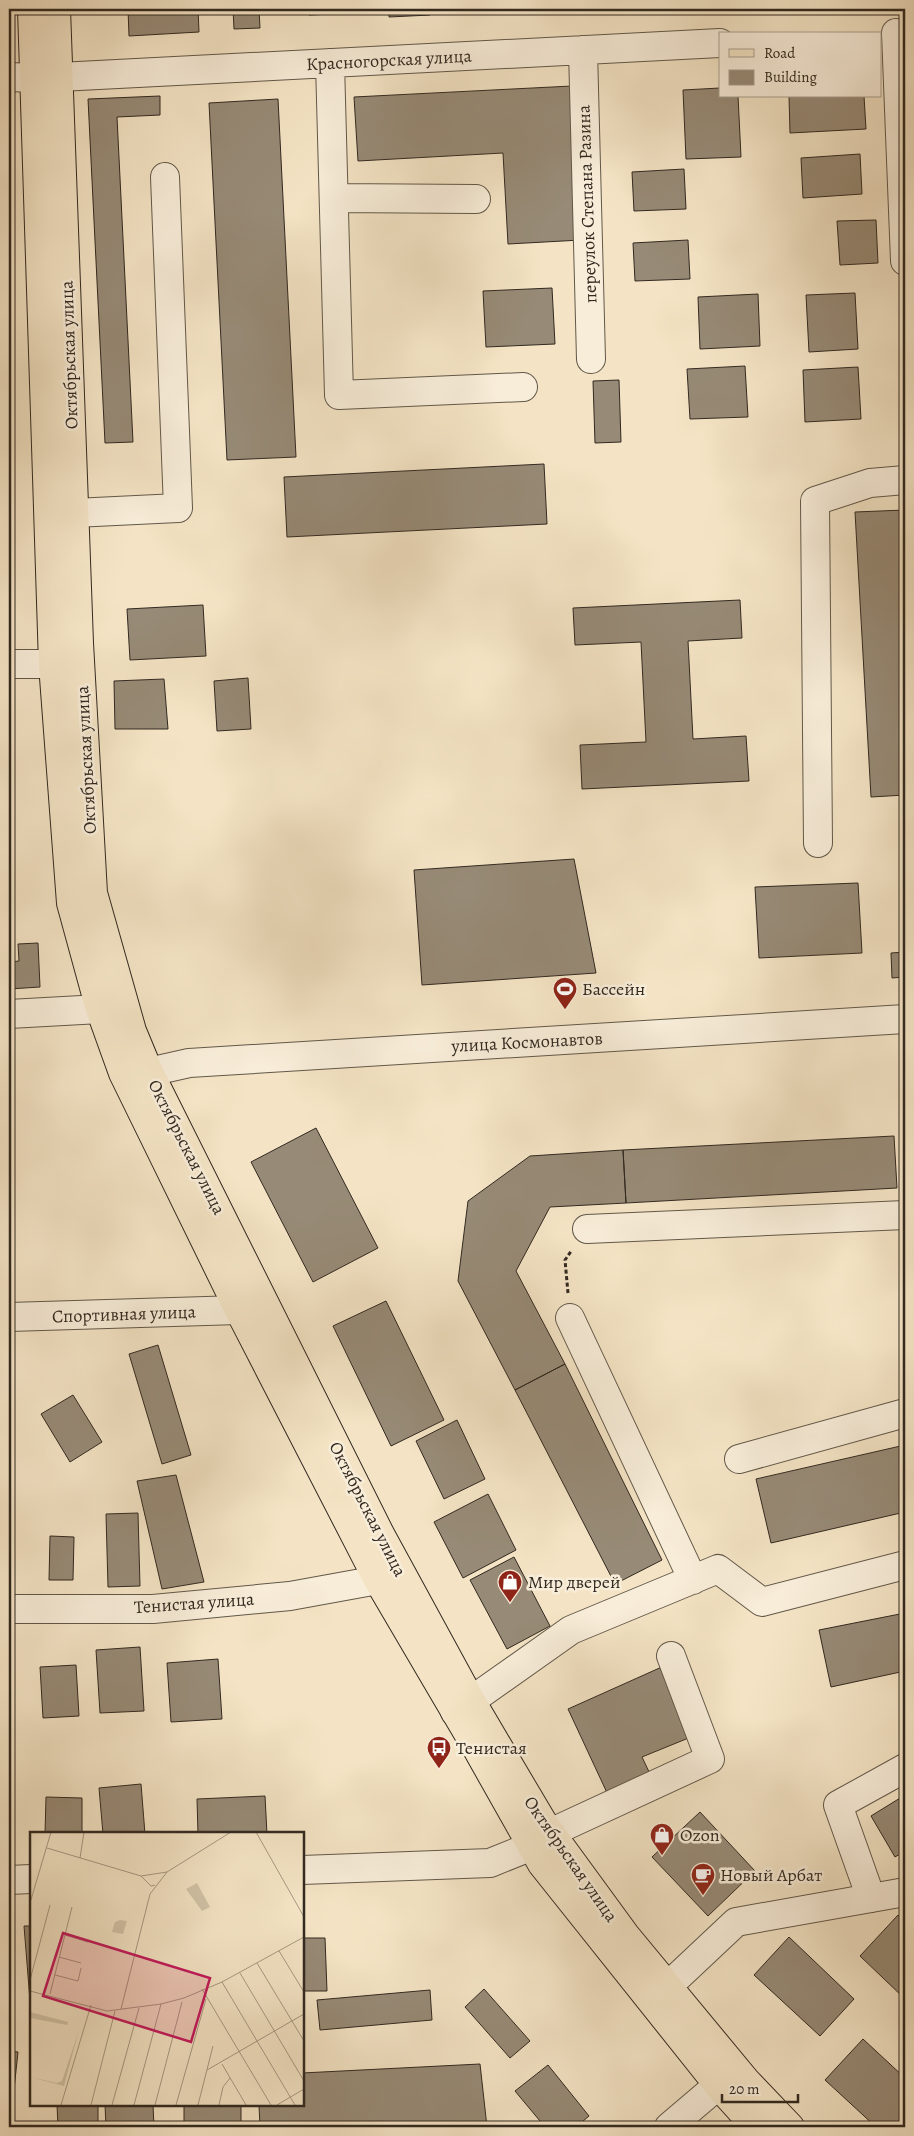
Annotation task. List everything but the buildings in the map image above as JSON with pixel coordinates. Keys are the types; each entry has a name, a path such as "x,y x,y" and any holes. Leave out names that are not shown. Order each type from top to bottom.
{"main road":[{"name":"Октябрьская улица","path":"32,9 53,664 71,904 100,1009 124,1073 239,1310 378,1580 463,1706 541,1839 542,1864 660,1994 728,2078 756,2127"},
{"name":"Октябрьская улица","path":"56,9 34,77 74,513 80,664 93,893 132,1031 149,1072 380,1534 463,1706"},
{"name":"Октябрьская улица","path":"728,2078 790,2127"}],"street":[{"path":"894,34 905,261"},
{"name":"Красногорская улица","path":"34,77 719,42"},
{"name":"переулок Степана Разина","path":"583,50 591,359"},
{"path":"330,63 339,395 523,387"},
{"path":"74,513 178,508 165,177"},
{"path":"334,198 476,199"},
{"path":"818,843 815,501 870,483 905,480"},
{"path":"9,664 80,664"},
{"path":"9,1014 100,1009"},
{"name":"улица Космонавтов","path":"149,1072 189,1063 905,1019"},
{"path":"587,1229 905,1215"},
{"name":"Спортивная улица","path":"9,1317 239,1310"},
{"path":"570,1318 693,1580"},
{"path":"739,1459 905,1413"},
{"path":"463,1706 571,1630 718,1570 762,1602 905,1565"},
{"name":"Тенистая улица","path":"9,1609 153,1609 290,1596 378,1580"},
{"path":"304,1870 490,1863 710,1759 671,1656"},
{"path":"871,1898 838,1805 905,1768"},
{"path":"9,1880 30,1879"},
{"path":"660,1994 736,1922 905,1892"},
{"path":"669,2127 728,2078"}],"path":[{"path":"570,1318 565,1260 587,1229"}],"place":[{"name":"Бассейн","path":"565,1010"},
{"name":"Мир дверей","path":"510,1603"},
{"name":"Тенистая","path":"439,1769"},
{"name":"Ozon","path":"662,1856"},
{"name":"Новый Арбат","path":"703,1896"}]}
